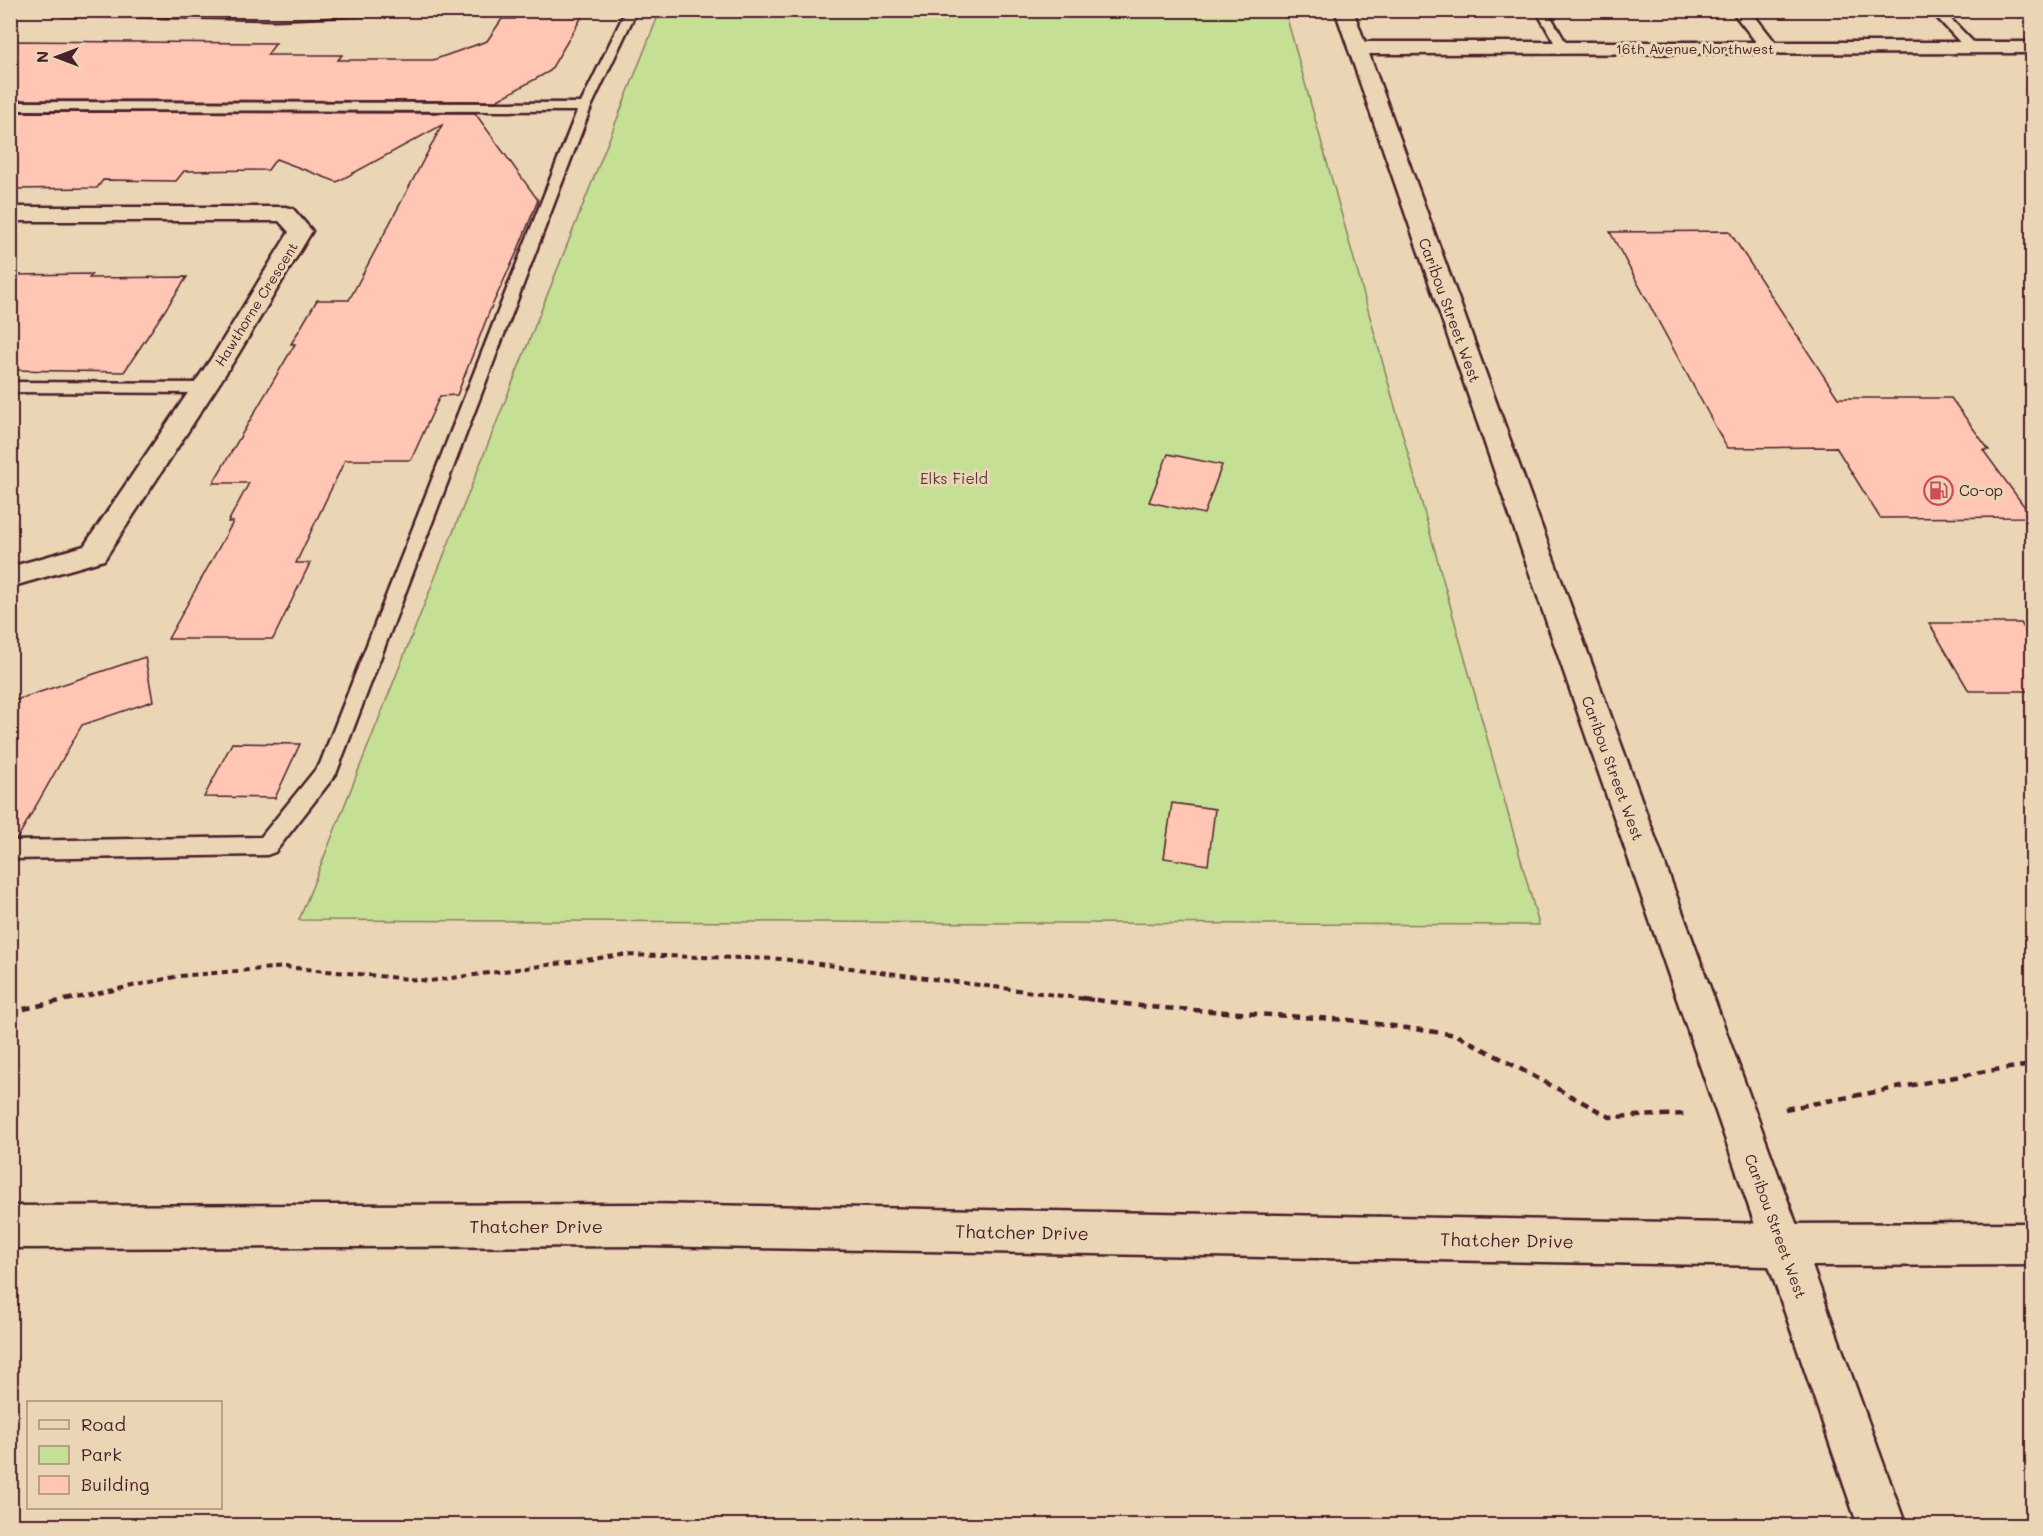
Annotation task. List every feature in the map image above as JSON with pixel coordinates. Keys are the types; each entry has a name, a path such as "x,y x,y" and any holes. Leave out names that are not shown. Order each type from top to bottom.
{"street":[{"path":"62,10 275,14 372,10"},
{"name":"Caribou Street West","path":"1344,10 1882,1526"},
{"path":"1740,10 1770,48"},
{"name":"16th Avenue Northwest","path":"1357,48 2032,48"},
{"name":"Hawthorne Crescent","path":"10,214 285,214 301,231 204,388 94,553 10,577"},
{"name":"Thatcher Drive","path":"10,1227 647,1226 1783,1245 2032,1244"}],"lane":[{"path":"10,850 267,846 329,768 585,107 632,10"},
{"path":"1541,10 1563,48"},
{"path":"1935,10 1972,48"},
{"path":"10,106 585,107"},
{"path":"10,387 204,388"}],"path":[{"path":"10,1012 179,976 285,967 430,981 622,955 782,959 1148,1007 1348,1020 1457,1035 1610,1117 1797,1108 1987,1071 2032,1065"}],"green space":[{"name":"Elks Field","path":"660,11 1285,11 1539,925 299,920"}],"building":[{"path":"521,10 586,10 550,71 496,101 10,100 10,41 276,43 267,55 342,55 338,60 433,60 487,41 502,19 515,19"},
{"path":"10,112 475,113 538,200 490,310 457,395 440,396 411,460 345,460 296,563 310,563 273,639 168,639 233,522 228,522 249,483 213,483 295,344 291,344 317,300 349,300 442,125 337,182 276,159 268,170 184,171 176,181 103,180 97,188 10,189"},
{"path":"1729,231 1838,398 1951,398 1989,450 1983,450 2032,517 1880,518 1836,447 1727,448 1610,232"},
{"path":"92,274 89,278 187,277 124,372 10,370 10,275"},
{"path":"1168,454 1222,465 1204,514 1149,502"},
{"path":"1929,623 2021,623 2032,641 2032,691 1969,691"},
{"path":"145,657 153,701 82,725 17,839 10,839 10,702"},
{"path":"232,743 300,744 275,798 204,797"},
{"path":"1172,803 1215,809 1208,865 1164,858"}],"place":[{"name":"Co-op","path":"1938,490"}]}
